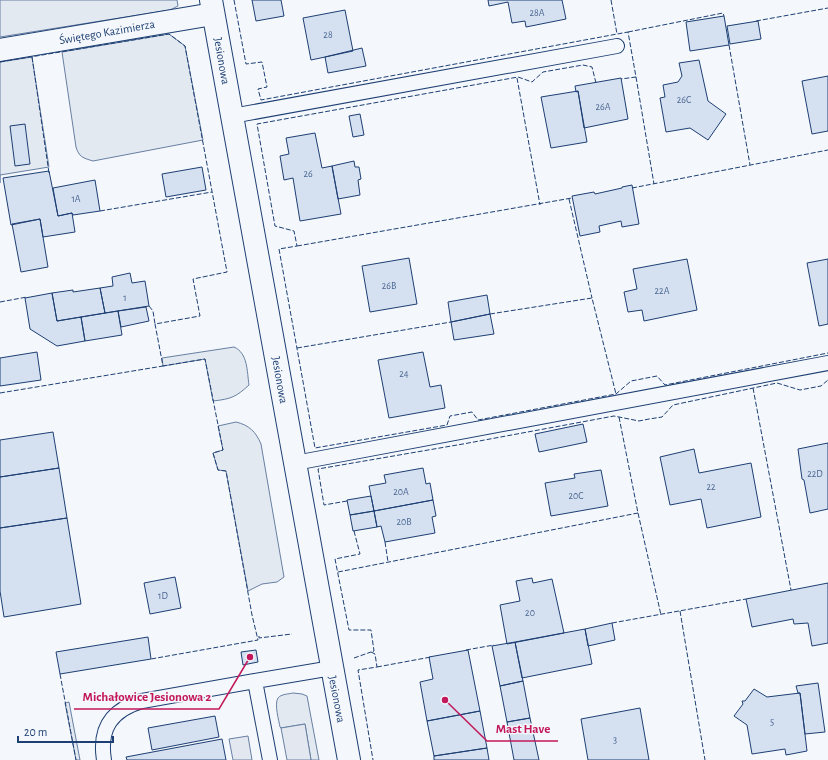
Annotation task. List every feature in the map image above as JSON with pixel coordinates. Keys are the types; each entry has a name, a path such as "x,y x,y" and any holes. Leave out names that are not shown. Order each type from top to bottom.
{"street":[{"name":"Świętego Kazimierza","path":"0,50 212,7"},
{"name":"Jesionowa","path":"212,7 349,760"}],"lane":[{"path":"232,116 617,46"},
{"path":"295,463 828,363"},
{"path":"104,760 102,739 104,732 112,719 124,708 142,701 332,668"},
{"path":"255,681 270,760"}],"shaded area":[{"path":"0,0 177,0 178,6 170,10 0,37"},
{"path":"169,34 185,46 203,140 93,161 82,157 76,147 62,52"},
{"path":"32,57 49,167 0,175 0,62"},
{"path":"234,347 242,354 246,363 249,385 237,395 229,398 213,401 205,359 163,366 162,358"},
{"path":"236,422 245,425 252,430 261,444 284,577 277,582 262,584 248,591 226,471 218,470 213,453 223,450 218,426"},
{"path":"293,693 307,696 319,760 311,760 305,724 280,727 277,708 278,698 285,694"},
{"path":"69,702 80,760 76,760 65,703"},
{"path":"305,724 311,760 287,760 281,728"},
{"path":"248,736 252,760 233,760 229,739"}],"building":[{"path":"252,0 281,0 284,16 256,21"},
{"path":"488,0 562,0 566,19 526,27 525,21 512,23 508,2 489,6"},
{"path":"345,10 353,51 311,60 303,18"},
{"path":"724,16 729,45 690,51 686,22"},
{"path":"758,21 761,39 730,44 727,26"},
{"path":"362,48 366,66 328,73 325,57"},
{"path":"699,60 708,101 726,114 708,140 690,128 666,132 660,98 665,97 663,85 678,82 682,76 679,63"},
{"path":"828,76 828,131 812,134 802,81"},
{"path":"621,78 628,119 584,128 578,91 576,92 575,86"},
{"path":"578,91 587,142 551,148 541,97"},
{"path":"360,114 364,135 353,137 349,116"},
{"path":"25,124 30,164 15,166 10,126"},
{"path":"315,133 322,168 332,166 341,214 300,221 293,178 284,180 280,156 289,154 286,138"},
{"path":"354,161 355,167 359,167 361,179 358,180 360,195 338,199 332,166"},
{"path":"202,167 206,190 166,197 162,174"},
{"path":"49,171 58,216 72,213 75,232 43,237 40,219 11,225 3,178"},
{"path":"95,180 100,211 73,215 72,213 58,216 53,188"},
{"path":"632,185 639,224 622,227 621,221 599,226 600,232 580,236 572,196 594,192 595,194"},
{"path":"40,219 48,267 21,272 12,224"},
{"path":"409,258 417,304 370,312 362,266"},
{"path":"687,259 697,310 644,321 642,310 628,312 624,292 637,289 633,269"},
{"path":"828,259 828,324 819,326 807,263"},
{"path":"130,273 132,283 145,281 149,306 105,313 100,288 113,286 112,277"},
{"path":"100,288 105,313 57,321 52,293"},
{"path":"52,293 57,321 81,317 85,341 57,346 30,329 25,298"},
{"path":"487,295 490,314 451,322 448,302"},
{"path":"146,307 149,321 121,327 118,311"},
{"path":"118,311 122,335 85,341 81,317"},
{"path":"490,314 494,334 454,340 451,322"},
{"path":"37,352 41,380 0,386 0,358"},
{"path":"423,352 430,387 441,385 445,408 389,418 378,360"},
{"path":"583,424 587,442 539,452 535,434"},
{"path":"53,432 59,468 0,477 0,440"},
{"path":"828,443 828,509 810,513 804,480 802,479 798,449"},
{"path":"694,449 699,473 751,463 761,517 707,528 701,499 670,505 660,457"},
{"path":"59,468 67,518 0,528 0,477"},
{"path":"423,468 426,484 430,483 433,500 374,511 369,486 386,483 384,475"},
{"path":"601,470 608,506 551,516 545,483 575,478 574,474"},
{"path":"371,496 374,511 350,515 347,500"},
{"path":"433,500 436,516 432,517 435,533 385,542 381,526 377,527 374,511"},
{"path":"374,511 377,527 353,531 350,515"},
{"path":"67,518 81,604 4,617 0,591 0,528"},
{"path":"175,577 181,608 150,614 144,583"},
{"path":"532,578 533,583 552,579 564,633 507,644 500,605 520,601 516,581"},
{"path":"828,583 828,643 812,646 808,623 794,624 793,619 752,627 746,599"},
{"path":"612,623 615,640 588,646 585,629"},
{"path":"585,629 592,664 522,678 515,642"},
{"path":"148,637 151,659 60,674 56,652"},
{"path":"515,642 523,681 500,686 492,646"},
{"path":"256,650 258,662 243,665 241,652"},
{"path":"468,650 480,711 427,721 420,682 433,679 429,657"},
{"path":"523,681 530,718 507,722 500,686"},
{"path":"818,683 825,732 805,734 800,693 798,693 796,686"},
{"path":"754,689 767,697 800,693 807,751 786,755 785,749 752,754 747,725 734,716 743,704 742,701 745,701"},
{"path":"640,708 649,760 588,760 581,719"},
{"path":"480,711 487,748 434,756 427,721"},
{"path":"215,716 219,737 152,750 148,728"},
{"path":"530,718 539,760 514,760 507,722"},
{"path":"222,739 226,760 127,760 126,757"},
{"path":"487,748 489,760 434,760 434,756"}],"fence":[{"path":"234,0 246,64 262,62 267,87 258,89 261,100 628,32 636,77 621,79"},
{"path":"611,0 617,34"},
{"path":"756,21 828,8"},
{"path":"628,32 723,13 724,16"},
{"path":"0,62 169,34 185,46 227,272 193,279 200,316 155,324 163,366 205,359 223,450 213,453 218,470 226,471 252,615 258,640 151,659"},
{"path":"729,45 750,165"},
{"path":"32,57 49,173"},
{"path":"596,83 592,67 583,65 543,72 532,82 518,77 257,124 275,226 294,231 297,246 279,249 315,448 447,425 450,416 472,412 478,420 616,394 631,381 657,376 665,385 828,353"},
{"path":"636,77 654,184"},
{"path":"517,78 540,205"},
{"path":"632,188 828,150"},
{"path":"100,211 212,192"},
{"path":"297,246 572,198"},
{"path":"569,199 592,298"},
{"path":"0,302 27,297"},
{"path":"490,314 592,298 616,394"},
{"path":"149,306 153,311 155,324"},
{"path":"297,348 451,322"},
{"path":"0,393 163,366"},
{"path":"347,501 324,505 318,469 614,416 639,421 662,417 673,405 777,383 800,390 821,386 828,380"},
{"path":"753,388 791,590"},
{"path":"619,417 638,513 661,615"},
{"path":"338,572 638,513"},
{"path":"354,531 360,554 335,559 349,630 371,630 374,651 371,652 375,654 377,667 358,670 373,760"},
{"path":"385,542 388,562"},
{"path":"612,623 746,599"},
{"path":"680,611 705,760"},
{"path":"259,636 259,638 292,634"},
{"path":"466,650 494,645"},
{"path":"354,658 371,652"},
{"path":"377,667 431,657"},
{"path":"60,674 76,760"}],"place":[{"name":"Michałowice Jesionowa 2","path":"250,657"},
{"name":"Mast Have","path":"445,700"}]}
